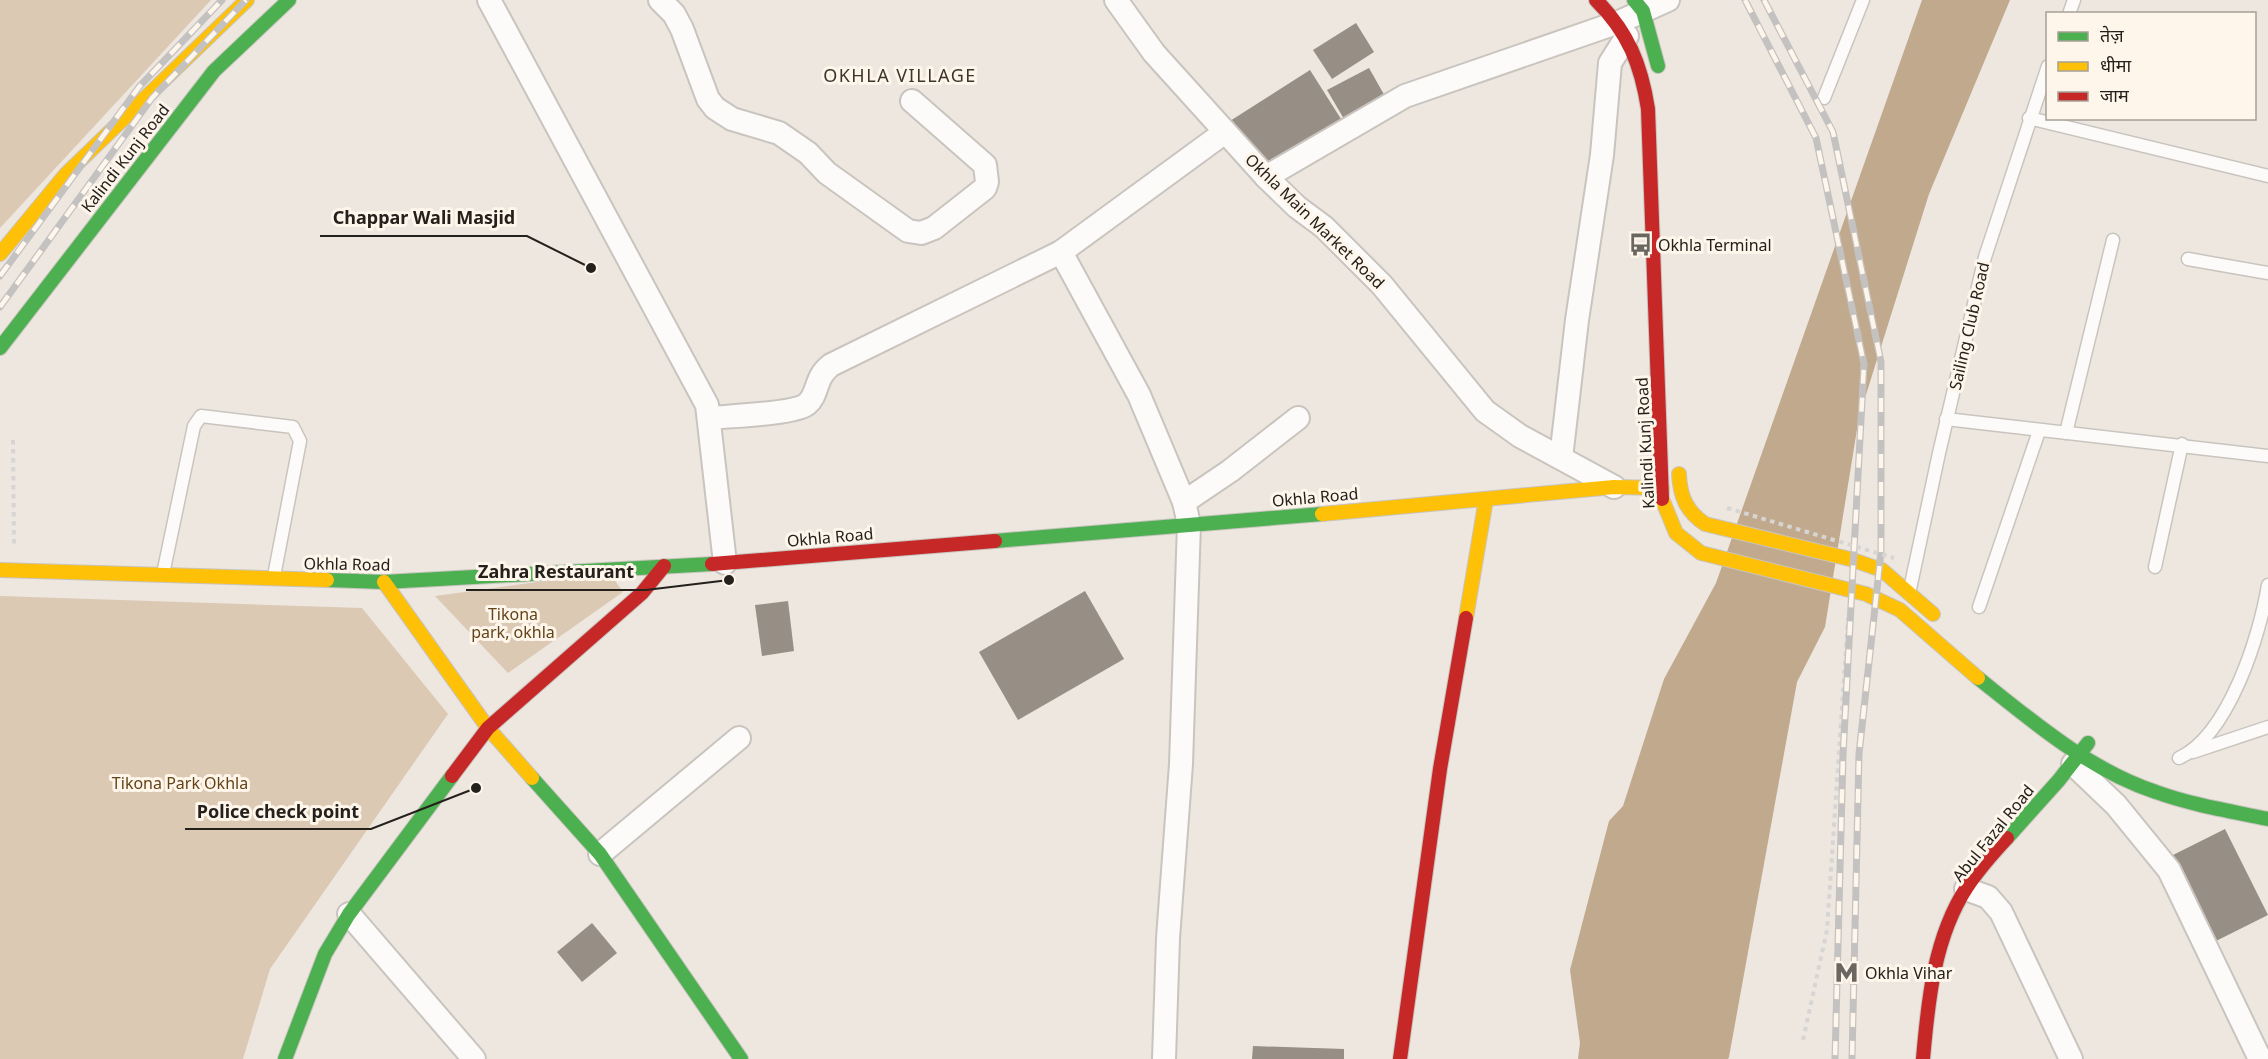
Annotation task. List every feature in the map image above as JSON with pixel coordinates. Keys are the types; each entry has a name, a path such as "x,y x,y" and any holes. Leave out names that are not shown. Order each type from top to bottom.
{"street":[{"name":"Kalindi Kunj Road","path":"0,254 66,174 247,0"},
{"name":"Kalindi Kunj Road","path":"0,348 214,71 289,0"},
{"path":"489,0 695,381 710,418 725,563"},
{"path":"660,0 678,22 708,99 722,115 779,133 808,153 827,173 899,226 916,233 934,228 985,188 987,177 985,165 912,102"},
{"name":"Okhla Main Market Road","path":"1116,0 1154,53 1266,177 1297,207 1324,226 1382,285 1485,411 1520,436 1614,487"},
{"name":"Kalindi Kunj Road","path":"1596,0 1623,29 1636,52 1643,74 1648,110 1662,505 1667,520 1688,545 1701,553 1866,594 1900,610 1982,681 2084,749 2154,792 2195,804 2268,819"},
{"path":"1561,458 1577,320 1605,134 1610,63 1623,29 1638,6 1668,0"},
{"path":"1638,6 1660,79"},
{"path":"1266,177 1405,96 1623,29"},
{"path":"1662,101 1663,136"},
{"path":"710,418 786,411 804,406 812,396 819,375 831,364 1061,252 1225,132"},
{"path":"1061,252 1139,395 1186,513 1181,764 1168,938 1164,1059"},
{"path":"1186,513 1230,471 1298,418"},
{"name":"Kalindi Kunj Road","path":"1678,461 1682,500 1691,514 1713,527 1850,560 1882,570 1944,624"},
{"name":"Okhla Road","path":"0,570 384,582 725,563 1186,513 1486,500 1614,487 1662,488"},
{"path":"1400,1059 1440,769 1486,500"},
{"path":"285,1059 326,954 349,914 488,728 642,593 664,566"},
{"path":"384,582 488,728 600,854 741,1059"},
{"path":"1982,681 1991,664"},
{"path":"600,854 739,738"},
{"path":"2084,749 2116,805 2169,870 2260,1059"},
{"name":"Abul Fazal Road","path":"1923,1059 1925,1021 1936,963 1955,910 1966,889 2084,749"},
{"path":"1966,889 1988,897 2001,912 2071,1059"},
{"path":"349,914 474,1059"}],"lane":[{"path":"1824,98 1863,0"},
{"name":"Sailing Club Road","path":"1909,592 1946,419 1985,256 2046,71"},
{"path":"2029,118 2268,176"},
{"path":"2066,433 2113,240"},
{"path":"2188,259 2268,273"},
{"path":"163,575 194,426 201,416 293,427 300,441 274,579"},
{"path":"1946,419 2038,431 2182,444 2268,456"},
{"path":"1979,607 2038,431"},
{"path":"2155,567 2182,444"},
{"path":"2193,752 2212,729 2229,701 2255,639 2268,585"},
{"path":"2179,758 2268,728"}],"path":[{"path":"13,440 14,570"},
{"path":"1727,508 1894,558"},
{"path":"1803,1040 1827,930 1844,589"}],"green space":[{"path":"0,0 211,0 0,228"},
{"name":"Tikona park, okhla","path":"609,572 623,592 508,673 435,596"},
{"name":"Tikona Park Okhla","path":"0,596 362,608 448,714 270,969 243,1059 0,1059"}],"shaded area":[{"path":"1922,0 2010,0 1929,194 1859,417 1825,627 1797,682 1729,1057 1728,1059 1578,1059 1580,1043 1570,970 1609,821 1623,806 1664,679 1716,583"}],"building":[{"path":"1356,23 1374,52 1332,79 1313,50"},
{"path":"1369,68 1386,98 1344,119 1327,90"},
{"path":"1310,70 1341,119 1261,170 1230,121"},
{"path":"1085,591 1124,659 1018,720 979,652"},
{"path":"788,601 794,651 762,656 755,605"},
{"path":"2225,829 2268,915 2212,943 2169,857"},
{"path":"592,923 617,953 582,982 557,952"},
{"path":"1253,1046 1344,1049 1344,1059 1252,1059"}],"railway":[{"path":"0,276 139,87 222,0"},
{"path":"0,307 152,98 246,0"},
{"path":"1745,0 1816,138 1864,364 1843,755 1835,1059"},
{"path":"1764,0 1833,132 1881,362 1881,552 1859,754 1852,1059"}],"traffic: fast":[{"path":"0,348 214,71 289,0"},
{"path":"1634,0 1643,11 1658,66"},
{"path":"995,541 1322,514"},
{"path":"327,580 384,582 712,564"},
{"path":"1978,678 2062,743 2084,758 2131,783 2183,801 2268,819"},
{"path":"2007,838 2059,780 2088,743"},
{"path":"285,1059 325,954 349,914 452,776"},
{"path":"532,778 600,854 741,1059"}],"traffic: slow":[{"path":"0,254 66,174 247,0"},
{"path":"1679,474 1685,502 1693,514 1705,524 1850,559 1882,570 1933,614"},
{"path":"1322,514 1614,487 1662,488"},
{"path":"1466,618 1486,499"},
{"path":"1662,499 1676,533 1701,553 1866,594 1900,610 1978,678"},
{"path":"0,570 327,580"},
{"path":"384,582 488,728 532,778"}],"traffic: jam":[{"path":"1596,0 1625,37 1637,63 1648,109 1662,499"},
{"path":"712,564 995,541"},
{"path":"452,776 488,728 642,593 664,566"},
{"path":"1400,1059 1440,769 1466,618"},
{"path":"1923,1059 1930,992 1947,927 1971,881 2007,838"}],"place":[{"name":"Okhla Terminal","path":"1640,245"},
{"name":"Chappar Wali Masjid","path":"591,268"},
{"name":"Zahra Restaurant","path":"729,580"},
{"name":"Police check point","path":"476,788"},
{"name":"Okhla Vihar","path":"1847,973"}],"district":[{"name":"OKHLA VILLAGE","path":"900,75"}]}
